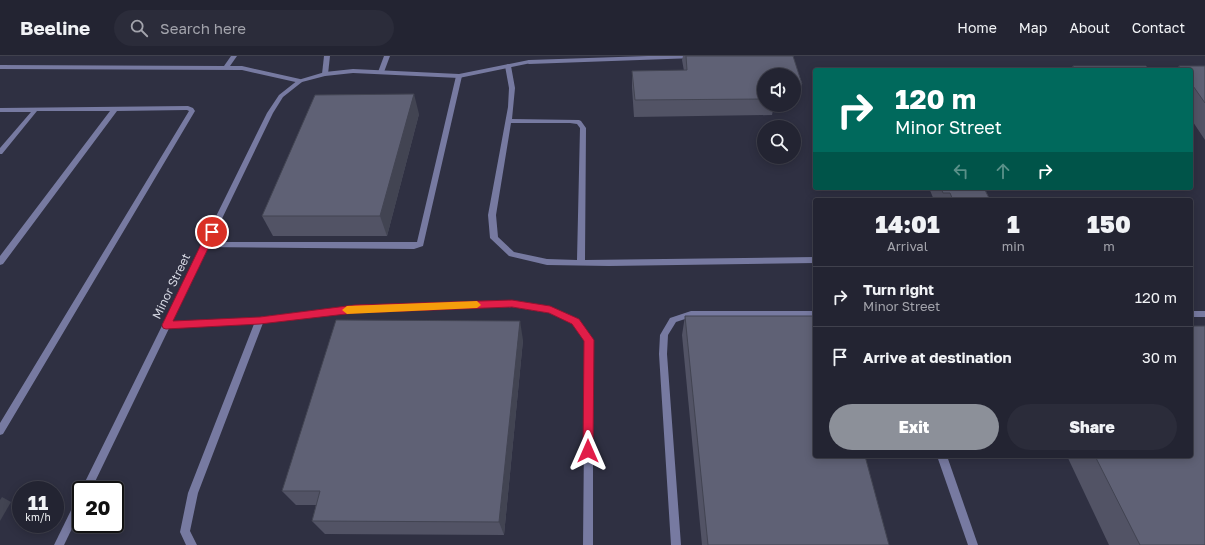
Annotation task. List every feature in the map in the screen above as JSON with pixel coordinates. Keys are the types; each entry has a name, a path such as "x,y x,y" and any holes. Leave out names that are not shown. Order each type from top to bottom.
{"street":[{"path":"226,68 234,56"},
{"path":"325,74 327,56"},
{"path":"381,72 387,56"},
{"path":"0,68 242,68 300,81 325,74 353,71 459,76 529,62 619,57 695,56"},
{"path":"508,66 512,88 511,107 492,215 494,238 512,254 547,262 813,260"},
{"path":"205,245 414,246 420,244 459,76"},
{"name":"Minor Street","path":"90,481 270,113 281,96 300,81"},
{"path":"0,262 115,108"},
{"path":"0,110 191,108 192,111 0,431"},
{"path":"0,152 36,109"},
{"path":"508,121 570,121 579,122 583,128 581,262"},
{"path":"166,325 260,320 355,309 512,304 550,310 575,321 589,340 588,545"},
{"path":"676,545 663,354 664,335 672,320 691,314 813,314"},
{"path":"1193,314 1205,314"},
{"path":"192,545 185,532 193,493 260,320"},
{"path":"943,458 973,545"},
{"path":"59,545 72,518"}],"building":[{"path":"686,56 793,56 797,68 757,68 757,99 635,100 632,71 687,70"},
{"path":"1073,66 1146,66 1148,68 1074,68"},
{"path":"1179,66 1205,66 1205,103 1193,86 1193,68 1180,68"},
{"path":"414,94 380,216 262,216 315,95"},
{"path":"942,190 985,190 989,198 952,198 950,193 943,193"},
{"path":"685,316 813,316 813,458 866,458 889,545 708,545"},
{"path":"336,320 520,321 499,522 312,521 320,491 282,491"},
{"path":"1193,326 1205,326 1205,545 1140,545 1096,458 1193,458"}],"slow traffic":[{"path":"347,310 477,305"}],"route":[{"path":"212,232 166,325 277,319 355,309 512,304 550,310 575,321 589,340 588,451"}]}
